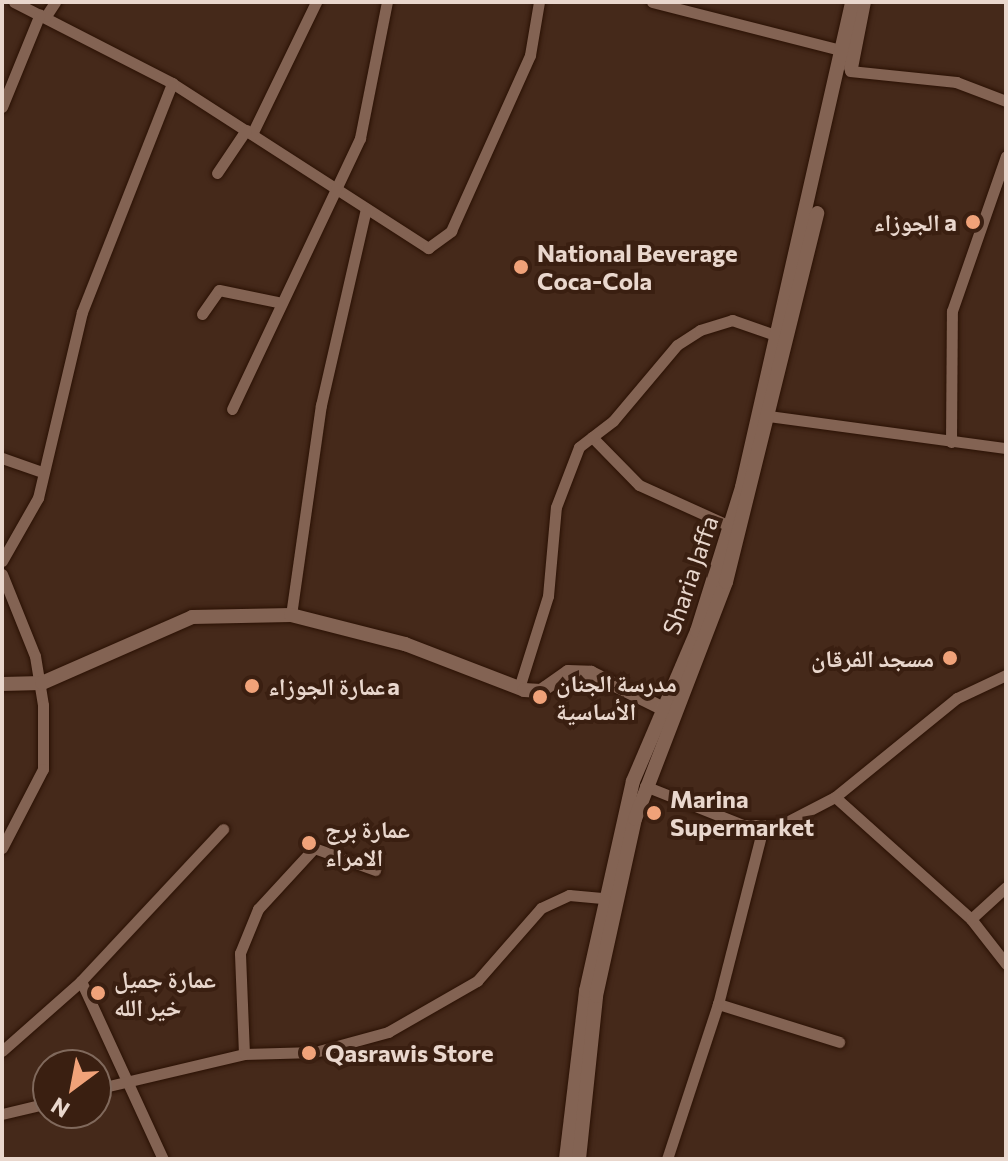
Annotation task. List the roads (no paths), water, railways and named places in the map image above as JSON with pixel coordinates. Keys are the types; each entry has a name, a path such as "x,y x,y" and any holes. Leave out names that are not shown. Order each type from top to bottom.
{"street":[{"path":"14,2 172,83 428,248 442,245 530,55 539,2"},
{"path":"2,107 43,15 55,2"},
{"path":"217,173 249,132 316,2"},
{"path":"232,409 364,123 387,2"},
{"path":"652,2 844,51"},
{"name":"Sharia Jaffa","path":"566,1159 611,898 666,710 697,631 765,416 778,336 844,51 852,2"},
{"path":"579,1159 596,996 611,898 666,710 726,582 864,2"},
{"path":"850,71 956,82 1006,101"},
{"path":"2,561 38,498 82,312 172,83"},
{"path":"951,442 952,311 1006,156"},
{"path":"291,615 321,405 366,209"},
{"path":"202,314 219,290 282,303"},
{"path":"519,688 545,608 568,466 677,345 719,320 778,336"},
{"path":"765,416 1006,448"},
{"path":"592,437 639,485 730,526"},
{"path":"2,458 42,472"},
{"path":"2,574 42,683 43,769 2,848"},
{"path":"2,684 42,683 192,617 291,615 405,644 519,688 541,691 579,671 666,710"},
{"path":"645,786 763,828 835,797 938,711 1006,675"},
{"path":"835,797 971,919 1006,963"},
{"path":"667,1159 718,1004 763,828"},
{"path":"2,1051 81,981 223,829"},
{"path":"244,1054 240,953 258,909 314,848 375,870"},
{"path":"971,919 1006,887"},
{"path":"112,1084 244,1054 323,1051 424,1017 477,981 541,908 569,895 611,898"},
{"path":"81,981 129,1078 163,1159"},
{"path":"718,1004 839,1042"},
{"path":"2,1114 32,1107"}],"place":[{"name":"الجوزاء a","path":"973,222"},
{"name":"National Beverage Coca-Cola","path":"521,267"},
{"name":"مسجد الفرقان","path":"950,658"},
{"name":"عمارة الجوزاءa","path":"252,686"},
{"name":"مدرسة الجنان الأساسية","path":"540,697"},
{"name":"Marina Supermarket","path":"654,813"},
{"name":"عمارة برج الامراء","path":"309,843"},
{"name":"عمارة جميل خير الله","path":"98,993"},
{"name":"Qasrawis Store","path":"309,1053"}]}
